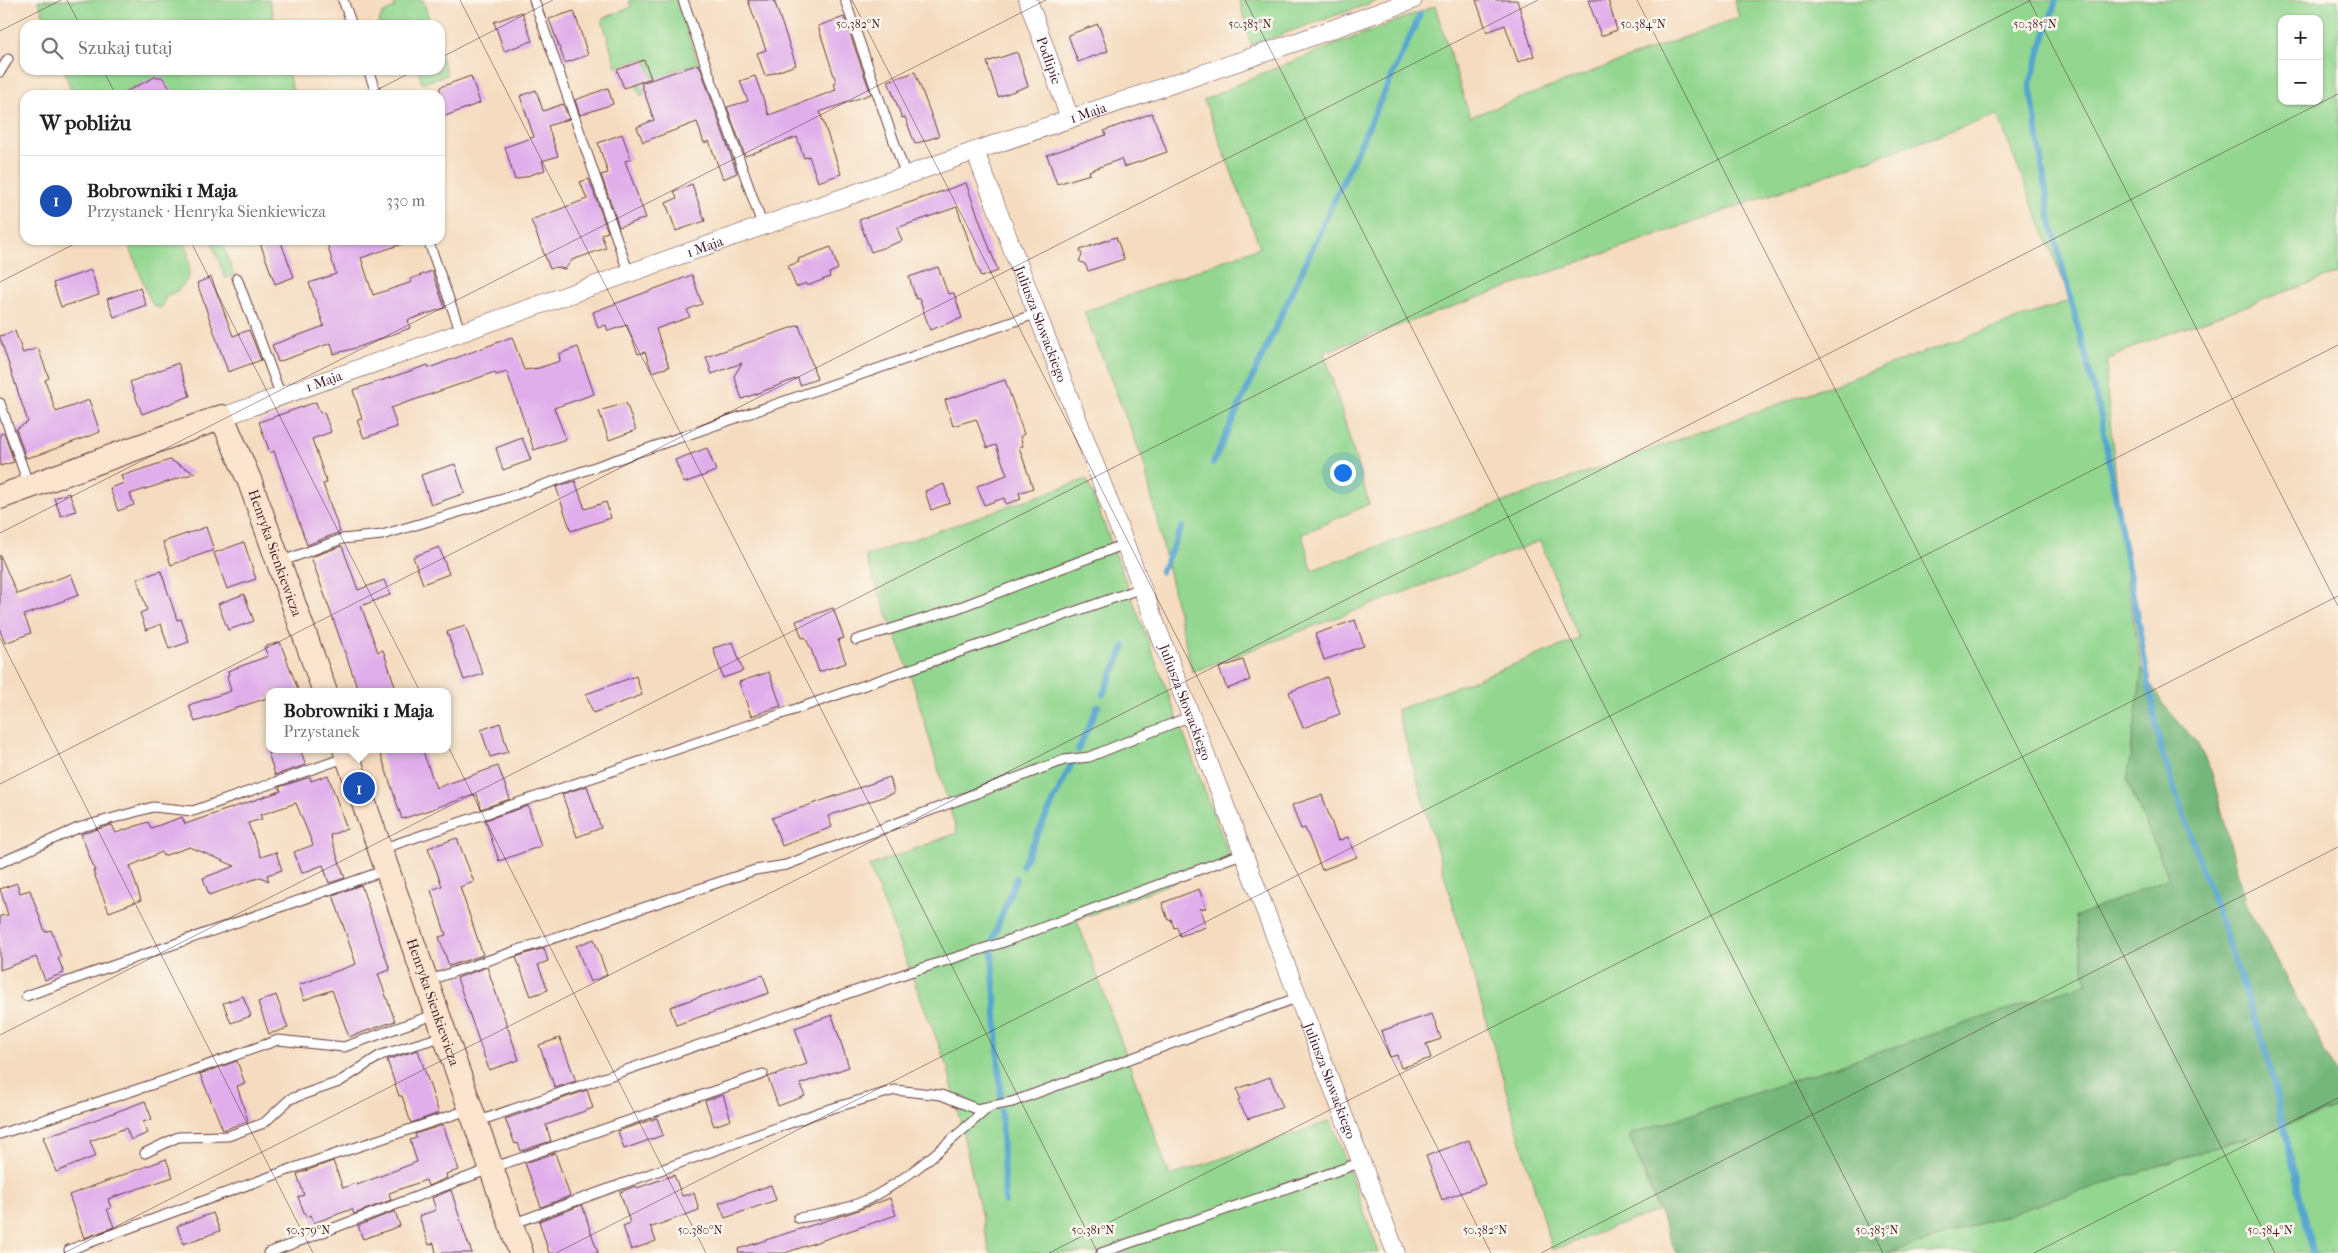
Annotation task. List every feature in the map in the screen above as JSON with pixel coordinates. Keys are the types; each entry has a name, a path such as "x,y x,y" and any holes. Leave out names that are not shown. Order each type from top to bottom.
{"street":[{"name":"Podlipie","path":"1028,0 1070,119"},
{"name":"1 Maja","path":"0,497 975,151 1413,0"},
{"name":"Juliusza Słowackiego","path":"975,151 1396,1253"},
{"name":"Henryka Sienkiewicza","path":"222,417 250,482 280,562 324,688"},
{"name":"Henryka Sienkiewicza","path":"346,753 521,1253"}],"lane":[{"path":"344,0 350,20"},
{"path":"534,0 629,274"},
{"path":"683,0 762,227"},
{"path":"845,0 906,176"},
{"path":"0,72 8,58"},
{"path":"370,75 375,90"},
{"path":"430,245 461,333"},
{"path":"237,278 281,396"},
{"path":"280,562 342,539 382,535 503,499 1038,313"},
{"path":"0,403 30,486"},
{"path":"856,640 955,609 1126,544"},
{"path":"26,996 383,860 827,698 1142,588"},
{"path":"426,981 755,870 786,865 1064,760 1089,757 1191,716"},
{"path":"0,863 78,828 153,806 193,811 346,753"},
{"path":"69,1250 291,1169 473,1115 1001,943 1244,853"},
{"path":"511,1224 823,1111 895,1090 941,1095 977,1109 1012,1102 1299,998"},
{"path":"0,1134 166,1080 278,1040 344,1047 438,1013"},
{"path":"145,1153 178,1137 228,1136 264,1123 290,1099 339,1082 381,1055 446,1036"},
{"path":"268,1253 492,1168 763,1074"},
{"path":"798,1218 832,1213 884,1191 943,1147 990,1106"},
{"path":"1101,1253 1362,1162"}],"green space":[{"path":"38,0 269,0 275,20 45,20"},
{"path":"393,0 423,0 429,20 380,20 382,14 395,7"},
{"path":"629,0 676,0 698,63 671,72 666,80 641,96 636,86 653,80 645,58 616,67 602,19 631,7"},
{"path":"1239,0 1380,0 1251,45"},
{"path":"1734,0 2338,0 2338,273 2142,343 2108,360 2106,384 2128,590 2142,670 2127,781 2169,878 2075,917 2087,983 1629,1135 1658,1211 1552,1250 1397,710 1579,639 1540,541 1192,672 1143,460 1084,312 1260,247 1204,100 1263,73 1435,6 1470,117 1739,17","holes":["1997,115 2071,300 1312,570 1302,534 1369,504 1324,352"]},
{"path":"445,69 447,75 422,83 420,75 445,75"},
{"path":"66,75 288,75 293,90 71,90"},
{"path":"129,245 185,245 189,258 187,280 175,292 166,296 163,306 159,308 153,305"},
{"path":"213,245 224,245 234,276 225,278"},
{"path":"1087,479 1231,860 1077,920 1170,1176 1331,1121 1379,1253 990,1253 948,1068 869,866 957,833 911,676 865,556"},
{"path":"2142,670 2163,704 2197,743 2212,773 2245,902 2338,1078 2338,1108 1888,1253 1676,1253 1629,1135 2087,983 2075,917 2169,878 2127,781"},
{"path":"2338,1108 2338,1253 1888,1253"}],"building":[{"path":"748,0 774,0 796,65 765,76 757,53 766,50"},
{"path":"1476,0 1517,0 1534,56 1518,62 1505,25 1487,32"},
{"path":"1588,0 1608,0 1617,30 1601,36"},
{"path":"574,11 588,55 565,63 549,19"},
{"path":"522,12 532,41 504,51 494,22"},
{"path":"844,17 871,94 820,112 841,174 818,182 809,156 804,158 797,137 745,156 727,107 748,101 740,81 755,76 769,115 836,90 834,83 836,82 818,26"},
{"path":"1098,24 1108,51 1078,62 1068,35"},
{"path":"1017,52 1028,86 998,97 987,62"},
{"path":"644,60 651,78 624,88 617,70"},
{"path":"699,64 737,173 723,179 709,141 704,143 697,122 643,142 637,127 654,120 641,83"},
{"path":"915,72 939,136 915,144 905,117 902,118 888,81"},
{"path":"471,76 480,103 445,116 445,90 440,90 440,87"},
{"path":"155,77 162,77 171,90 129,90"},
{"path":"608,88 613,104 580,115 575,100"},
{"path":"536,90 543,111 563,104 569,119 548,126 558,156 542,161 545,170 515,180 505,147 534,137 520,96"},
{"path":"1152,113 1167,152 1124,167 1121,159 1089,171 1090,174 1057,184 1047,155 1106,135 1104,131"},
{"path":"622,134 631,159 625,161 646,218 619,227 601,175 608,173 598,143"},
{"path":"589,179 608,232 601,234 606,248 572,260 565,269 555,267 550,269 531,220 587,199 580,182"},
{"path":"966,183 998,271 981,277 957,207 897,228 902,241 871,252 859,220"},
{"path":"692,184 705,221 676,231 666,203 677,198 674,191"},
{"path":"1116,237 1124,259 1088,271 1085,264 1079,261 1082,255 1080,250"},
{"path":"261,245 282,245 294,277 275,284"},
{"path":"327,245 399,245 361,258 373,295 412,282 410,279 432,271 445,308 408,320 410,328 359,347 334,354 331,343 278,362 272,345 324,326 309,283 336,274"},
{"path":"831,247 838,269 829,273 830,277 807,286 806,283 796,287 788,266 799,262 798,259"},
{"path":"938,267 948,294 954,293 962,318 930,330 919,298 916,299 909,277"},
{"path":"91,270 99,295 61,307 53,283"},
{"path":"692,275 702,304 687,310 690,317 656,329 669,367 652,372 645,352 638,354 627,325 608,331 606,325 598,328 593,312"},
{"path":"211,277 233,336 249,330 261,360 228,372 197,283"},
{"path":"140,288 146,305 114,317 107,299"},
{"path":"799,325 817,379 800,385 798,378 742,399 734,376 742,363 712,374 706,357"},
{"path":"15,331 23,353 38,348 49,378 45,380 56,412 89,400 100,432 26,458 16,429 28,422 0,338 0,336"},
{"path":"512,337 524,370 539,368 560,361 559,354 578,347 594,394 554,408 566,439 534,450 507,372 496,375 495,372 391,408 397,427 364,438 357,420 362,419 353,390 428,365 429,368"},
{"path":"178,363 190,396 142,414 130,382"},
{"path":"1005,380 1024,434 1020,437 1023,446 1019,447 1033,488 1019,493 1021,499 1006,504 1004,498 984,505 977,486 1007,475 996,445 987,448 976,419 953,426 945,400"},
{"path":"316,402 320,413 324,412 331,432 312,439 327,483 323,484 340,532 307,545 274,451 270,453 259,422"},
{"path":"626,403 636,430 609,440 599,411"},
{"path":"4,433 14,462 0,466 0,434"},
{"path":"522,438 531,460 503,470 496,448"},
{"path":"707,448 716,471 684,483 675,460"},
{"path":"170,460 195,473 130,494 134,505 118,511 110,488 124,483 121,476"},
{"path":"455,464 465,493 431,505 421,475"},
{"path":"575,481 585,509 606,502 611,518 571,531 556,487"},
{"path":"944,484 950,503 931,510 925,491"},
{"path":"69,493 76,511 61,516 54,498"},
{"path":"206,527 214,550 171,565 163,542"},
{"path":"244,542 256,579 227,589 214,553"},
{"path":"342,546 358,590 384,580 390,595 361,606 378,652 383,650 396,688 358,688 311,557"},
{"path":"439,547 449,574 423,584 413,557"},
{"path":"0,555 17,594 71,574 79,595 24,615 31,633 5,643 0,631"},
{"path":"161,571 177,620 181,619 189,642 169,649 161,624 146,630 140,613 147,610 137,579"},
{"path":"244,594 254,621 228,630 218,604"},
{"path":"833,608 844,638 838,640 846,663 819,672 811,649 805,637 802,638 796,621"},
{"path":"1355,620 1364,646 1324,660 1315,634"},
{"path":"465,626 483,674 464,680 447,632"},
{"path":"280,642 297,688 266,688 266,698 195,722 189,705 231,691 227,676 229,675 228,671 268,656 264,647"},
{"path":"733,642 743,671 723,678 713,648"},
{"path":"1243,660 1250,680 1227,689 1219,668"},
{"path":"769,672 781,706 751,716 739,682"},
{"path":"636,676 642,695 593,713 586,694"},
{"path":"1327,677 1340,714 1303,728 1289,692"},
{"path":"500,723 508,752 490,757 481,730"},
{"path":"268,753 302,753 306,765 275,775"},
{"path":"380,753 423,753 436,788 498,766 510,799 481,809 477,795 474,795 402,819"},
{"path":"328,775 347,829 330,835 345,878 329,883 323,865 302,873 294,852 313,845 296,803 260,815 262,819 248,823 261,857 276,852 282,870 267,875 269,881 261,877 209,895 203,878 235,866 190,847 163,856 162,852 130,866 141,900 109,912 81,834 112,825 116,833 148,822 151,828 182,817 185,824 281,791 279,787 310,777 311,781"},
{"path":"890,777 894,793 828,816 832,827 782,846 772,818"},
{"path":"587,786 601,828 577,837 562,794"},
{"path":"1322,795 1338,841 1348,837 1357,857 1322,870 1305,828 1301,829 1292,805"},
{"path":"528,806 541,846 499,861 485,820"},
{"path":"457,838 474,882 460,887 483,955 449,966 439,937 446,935 431,890 442,886 428,848"},
{"path":"17,883 20,893 30,890 45,932 51,930 61,957 58,958 64,973 45,980 36,957 0,970 0,916 8,915 0,889"},
{"path":"361,885 390,970 378,974 395,1021 349,1037 332,990 304,1000 299,985 356,964 333,895"},
{"path":"1199,889 1206,908 1200,909 1206,927 1180,936 1177,927 1174,928 1171,919 1168,920 1162,903"},
{"path":"594,939 607,975 590,982 576,946"},
{"path":"544,948 548,961 538,965 548,990 531,996 516,957"},
{"path":"487,967 519,1060 489,1070 457,978"},
{"path":"763,975 769,993 676,1025 670,1007"},
{"path":"276,995 288,1028 269,1034 258,1002"},
{"path":"243,996 251,1016 231,1023 223,1003"},
{"path":"1432,1014 1441,1039 1426,1044 1431,1058 1401,1068 1397,1055 1390,1057 1381,1031"},
{"path":"832,1015 849,1067 800,1084 805,1096 778,1106 768,1077 807,1064 795,1028"},
{"path":"560,1038 576,1081 555,1088 539,1045"},
{"path":"418,1050 439,1113 411,1123 402,1096 399,1096 387,1060"},
{"path":"237,1061 245,1084 237,1086 248,1121 223,1130 200,1074"},
{"path":"1270,1077 1283,1107 1248,1119 1238,1101 1240,1098 1237,1089"},
{"path":"587,1090 593,1108 546,1125 551,1141 521,1151 518,1143 515,1144 505,1119"},
{"path":"723,1095 731,1120 714,1126 705,1101"},
{"path":"145,1101 152,1119 143,1122 148,1133 131,1140 126,1128 90,1141 96,1156 56,1172 43,1137"},
{"path":"657,1118 663,1135 624,1149 618,1131"},
{"path":"443,1125 459,1170 446,1174 447,1178 428,1186 426,1180 389,1193 391,1200 354,1214 352,1209 314,1223 311,1215 306,1217 298,1197 304,1195 297,1174 333,1161 343,1188 356,1183 357,1185 417,1162 410,1140 416,1138 415,1134"},
{"path":"1469,1140 1485,1184 1442,1200 1426,1156"},
{"path":"555,1153 570,1196 541,1207 525,1163"},
{"path":"166,1159 173,1177 108,1199 111,1208 107,1209 114,1227 84,1238 69,1195"},
{"path":"674,1175 682,1196 694,1193 699,1210 652,1227 650,1226 656,1241 631,1250 623,1226 630,1223 620,1192"},
{"path":"771,1185 776,1200 725,1218 719,1203"},
{"path":"451,1190 472,1253 436,1253 434,1243 429,1245 419,1216 436,1210 432,1198"},
{"path":"890,1198 896,1215 785,1253 739,1253 738,1249 856,1211"},
{"path":"582,1205 598,1253 549,1253 539,1221"},
{"path":"395,1211 400,1226 363,1239 358,1226"},
{"path":"213,1213 220,1231 183,1244 177,1226"}],"waterway":[{"path":"2056,0 2030,84 2050,218 2101,417 2161,750 2267,1055 2313,1253"},
{"path":"1213,463 1420,15"},
{"path":"1161,572 1182,527"},
{"path":"1103,694 1125,646"},
{"path":"1078,750 1098,706"},
{"path":"1022,866 1072,763"},
{"path":"993,939 1016,878"},
{"path":"992,952 1001,1097"},
{"path":"1001,1111 1005,1202"}],"place":[{"name":"Bobrowniki 1 Maja","path":"359,788"}]}
